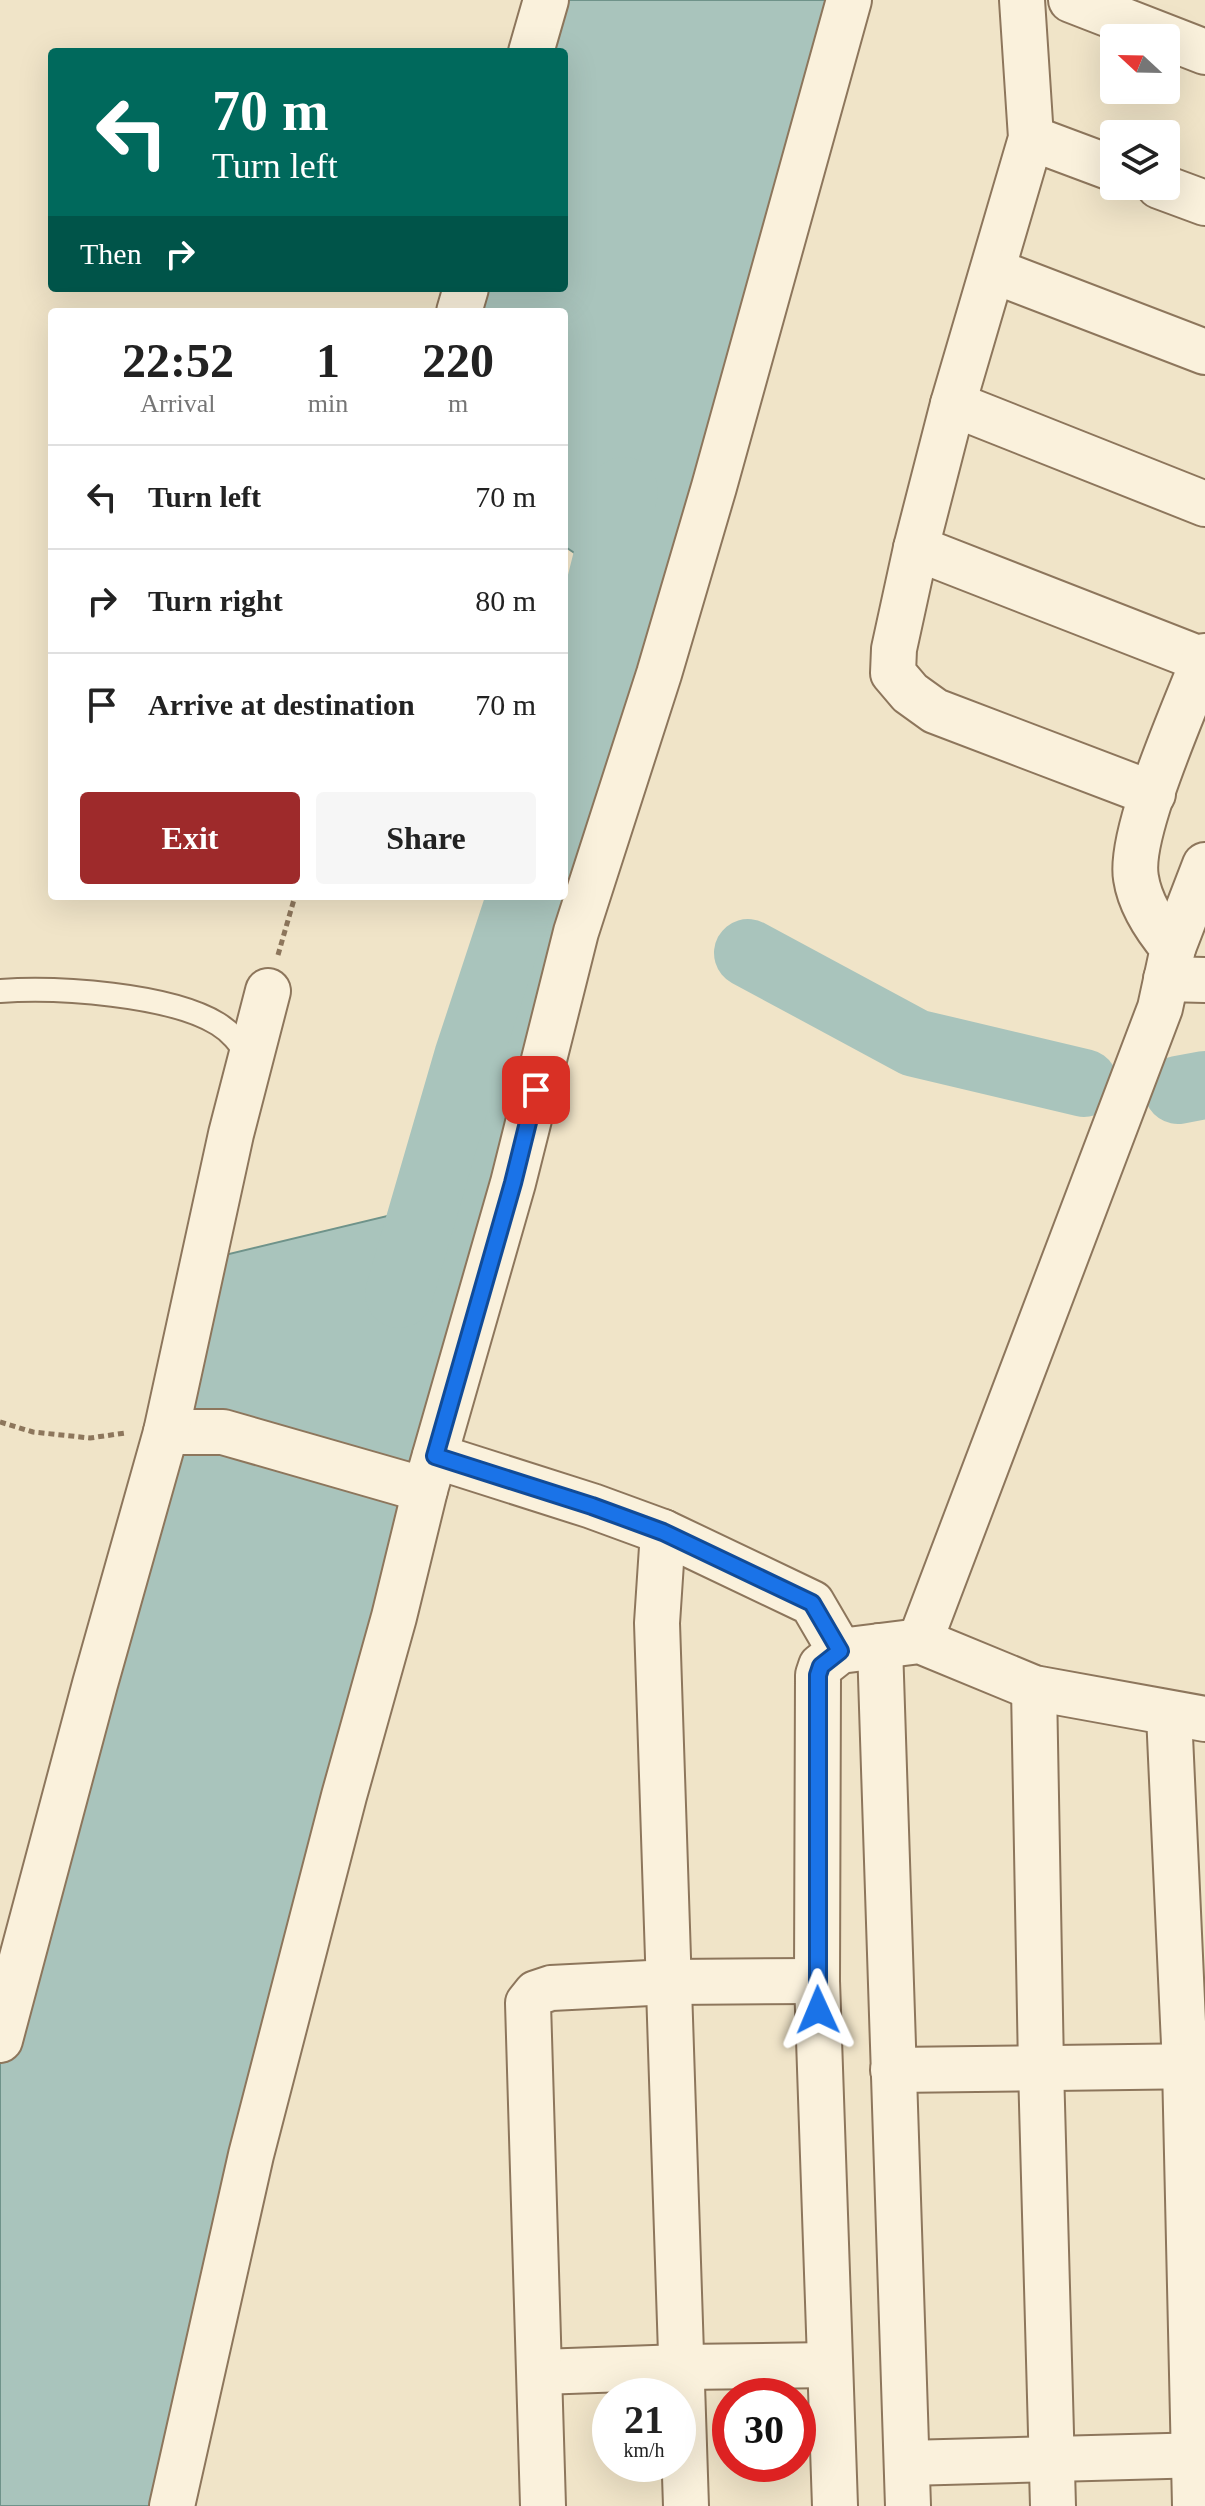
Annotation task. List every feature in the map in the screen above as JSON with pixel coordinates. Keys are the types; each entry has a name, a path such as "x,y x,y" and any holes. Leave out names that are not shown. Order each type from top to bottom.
{"street":[{"path":"532,48 546,0"},
{"path":"172,2506 251,2155 430,1473 513,1183 576,932 663,661 714,487 849,0"},
{"path":"1022,0 1031,138 953,404 916,548 894,649 893,673 910,693 935,711 1153,794"},
{"path":"1071,0 1205,52"},
{"path":"1031,138 1100,164"},
{"path":"1180,194 1205,203"},
{"path":"994,271 1205,352"},
{"path":"953,404 1205,504"},
{"path":"916,548 1204,658 1136,848 1136,878 1176,978"},
{"path":"835,2506 817,1981 818,1675 821,1666 893,1637 957,1545 1111,1134 1176,978 1205,865"},
{"path":"0,2040 166,1432 231,1134 268,991"},
{"path":"166,1432 223,1432 379,1477 430,1473 592,1506 663,1532 812,1603 893,1637 1034,1688 1187,1716 1199,2455 1195,2506"},
{"path":"663,1532 657,1623 686,2506"},
{"path":"893,1637 893,2070 908,2506"},
{"path":"1034,1688 1053,2506"},
{"path":"543,2506 528,2003 536,1993 551,1988 670,1982 817,1981"},
{"path":"893,2070 1195,2066"},
{"path":"540,2372 830,2365"},
{"path":"907,2463 1199,2455"}],"lane":[{"path":"0,991 21,989 86,993 175,1007 221,1025 236,1038 251,1061"}],"path":[{"path":"268,991 294,900"},
{"path":"0,1422 33,1432 90,1438 122,1434"}],"water":[{"path":"549,0 848,0 169,2506 0,2506 0,2042 204,1260 425,1207 468,1057 520,900 568,900 568,715 603,572 568,549 568,308 458,308 463,292 568,292 568,48 535,48"}],"waterway":[{"path":"568,715 624,491"},
{"path":"399,1294 468,1057 520,900"},
{"path":"748,953 915,1043 1084,1083"},
{"path":"1178,1090 1205,1085"}],"route":[{"path":"536,1090 513,1183 435,1456 663,1532 812,1603 840,1651 828,1658 818,1675 818,2010"}]}
